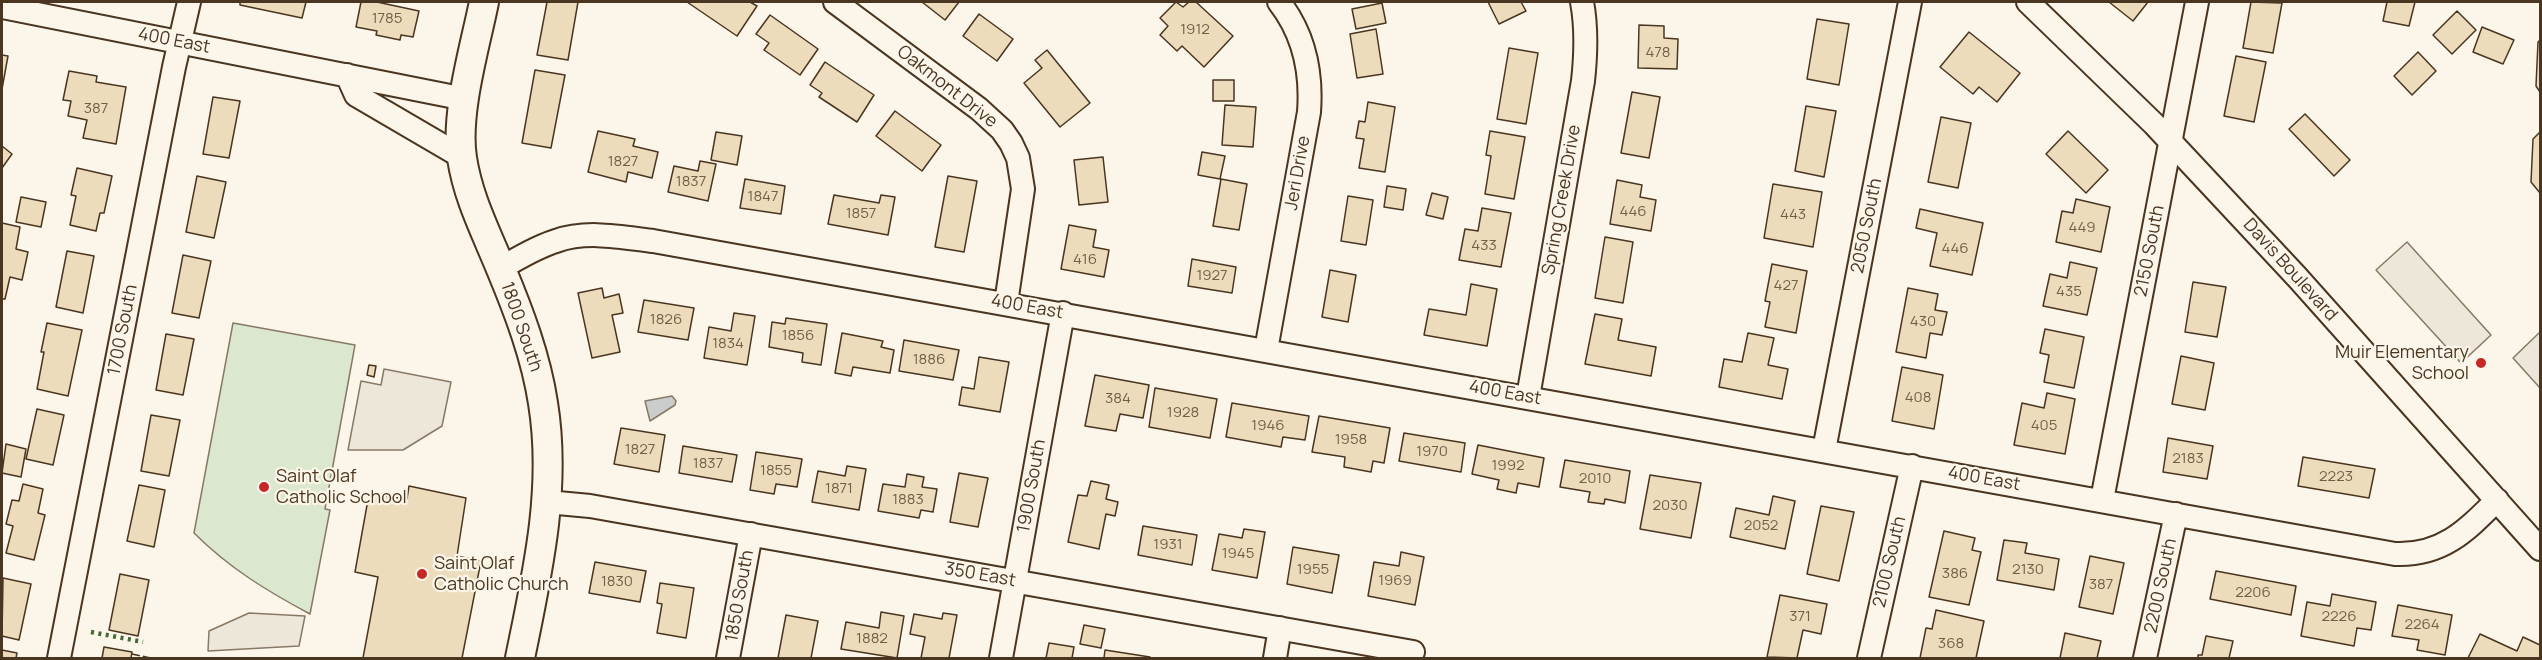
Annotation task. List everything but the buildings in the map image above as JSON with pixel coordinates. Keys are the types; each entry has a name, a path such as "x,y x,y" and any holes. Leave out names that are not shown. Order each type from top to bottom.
{"main road":[{"name":"1800 South","path":"484,2 465,99 461,129 462,157 474,204 501,268 537,371 547,438 547,502 520,658"}],"street":[{"name":"1700 South","path":"59,658 189,2"},
{"name":"Oakmont Drive","path":"835,2 992,119 1011,143 1018,158 1023,189 1006,303"},
{"name":"Jeri Drive","path":"1266,350 1311,92 1305,50 1290,17 1279,2"},
{"name":"Spring Creek Drive","path":"1528,397 1583,81 1586,45 1582,2"},
{"name":"2050 South","path":"1824,450 1910,2"},
{"name":"Davis Boulevard","path":"2028,2 2171,142 2313,295 2541,549"},
{"name":"2150 South","path":"2102,500 2198,2"},
{"name":"400 East","path":"2,7 465,99"},
{"path":"347,75 356,95 462,157"},
{"name":"400 East","path":"501,268 556,241 580,236 653,241 2374,550 2414,555 2432,551 2447,543 2476,521 2497,500"},
{"name":"1900 South","path":"1001,658 1063,313"},
{"name":"2100 South","path":"1869,658 1912,466"},
{"name":"350 East","path":"547,502 590,506 1413,652"},
{"name":"2200 South","path":"2145,658 2176,514"},
{"name":"1850 South","path":"728,658 751,534"},
{"path":"1275,658 1280,628"}],"green space":[{"name":"Saint Olaf Catholic School","path":"233,323 355,345 325,509 330,510 310,614 249,578 207,546 194,533"}],"shaded area":[{"path":"2407,242 2491,335 2461,363 2376,270"},
{"path":"2540,332 2540,388 2513,358"},
{"path":"384,369 451,382 442,426 403,450 348,450 361,381 381,385"},
{"path":"672,396 676,401 675,405 650,421 645,401"},
{"path":"249,613 305,616 299,646 208,651 209,631"}],"hedge":[{"path":"91,632 143,642"}],"fence":[{"path":"132,654 151,658"}],"place":[{"name":"Muir Elementary School","path":"2481,363"},
{"name":"Saint Olaf Catholic School","path":"264,487"},
{"name":"Saint Olaf Catholic Church","path":"422,574"}]}
